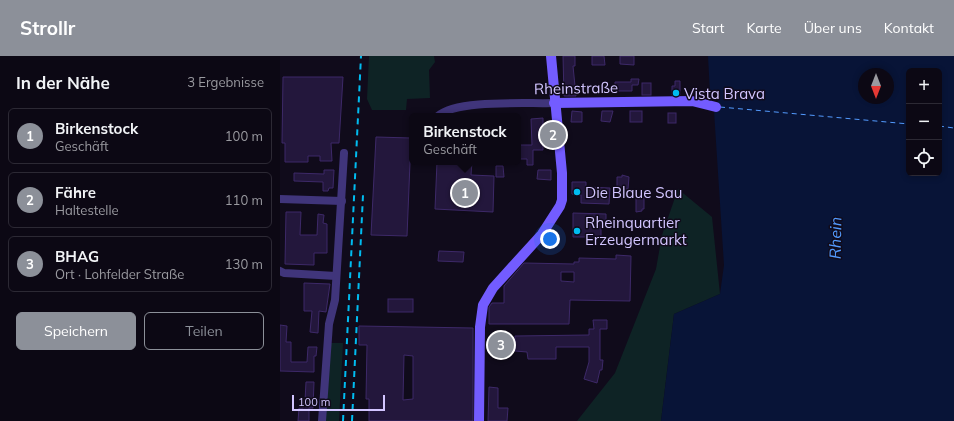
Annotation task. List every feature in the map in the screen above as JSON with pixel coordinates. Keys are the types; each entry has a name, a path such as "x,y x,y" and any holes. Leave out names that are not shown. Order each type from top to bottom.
{"street":[{"path":"479,421 480,327 483,305 493,288 542,234 560,206 562,200 562,173 554,103 551,56"},
{"name":"Rheinstraße","path":"442,113 445,110 464,105 554,103 692,101 716,107"},
{"path":"322,421 329,324 336,300 336,276 344,153"},
{"path":"280,199 342,201"},
{"path":"280,270 284,273 336,276"}],"green space":[{"path":"369,56 434,56 435,62 429,70 430,98 407,99 406,110 372,110 367,99"},
{"path":"678,189 712,217 720,294 674,314 661,421 577,421 615,373 656,269 662,235"},
{"path":"330,343 343,343 339,421 325,421"}],"water":[{"name":"Rhein","path":"708,56 954,56 954,421 661,421 674,314 720,294 724,265 714,111 718,103 717,93 710,94"}],"building":[{"path":"563,56 575,56 575,66 573,66 576,96 564,96"},
{"path":"592,56 604,56 605,65 592,65"},
{"path":"620,56 634,56 634,65 620,64"},
{"path":"283,77 343,77 339,143 331,143 332,161 320,161 320,156 308,156 308,162 285,162 285,143 282,143"},
{"path":"631,79 639,79 638,85 632,85 632,91 615,91 615,82 631,82"},
{"path":"675,81 680,81 680,95 672,95 672,86 675,86"},
{"path":"642,83 651,83 651,95 642,95"},
{"path":"572,111 582,112 582,122 571,122"},
{"path":"602,111 613,111 610,122 601,121"},
{"path":"630,111 642,111 642,122 630,122"},
{"path":"668,113 676,113 676,123 668,123"},
{"path":"543,118 543,150 533,150 533,165 527,165 527,159 521,159 521,145 532,145 531,119"},
{"path":"376,137 409,138 410,165 407,236 371,235"},
{"path":"437,165 472,165 471,175 494,176 493,212 435,209"},
{"path":"496,166 503,166 504,177 496,177"},
{"path":"324,170 334,170 333,188 329,188 328,191 323,191 323,182 294,181 294,173 324,174"},
{"path":"538,170 551,170 551,180 537,179"},
{"path":"622,175 629,177 628,189 617,189 617,177 622,177"},
{"path":"572,182 586,182 586,187 610,188 609,204 581,203 581,195 572,194"},
{"path":"636,198 644,198 644,209 642,209 642,211 636,212"},
{"path":"286,212 301,212 300,235 317,235 318,214 324,215 323,223 327,224 327,253 314,253 314,265 285,264"},
{"path":"573,213 606,214 606,227 601,226 601,237 573,237"},
{"path":"439,251 464,252 463,262 438,261"},
{"path":"616,255 631,256 630,301 570,300 569,324 489,324 489,307 492,303 504,303 504,286 524,263 574,264 574,262 579,262 579,258 616,259","holes":["561,272 574,272 574,282 561,281"]},
{"path":"304,283 330,284 326,312 319,311 318,333 310,332 312,311 304,311"},
{"path":"388,299 413,299 413,312 388,312"},
{"path":"593,320 607,320 607,329 600,329 600,360 603,360 602,370 600,370 597,383 584,379 589,362 589,347 556,347 556,359 528,359 527,352 515,351 515,348 490,348 490,338 498,339 498,343 515,343 515,336 589,335 589,329 594,329"},
{"path":"280,325 287,326 286,342 291,342 291,362 307,362 308,347 317,347 316,356 314,356 314,372 280,371"},
{"path":"359,326 473,328 473,421 369,421 369,399 366,399 367,345 359,345","holes":["404,355 413,356 413,399 403,400"]},
{"path":"306,382 314,382 313,408 309,408 309,421 298,421 299,408 303,408 303,401 305,401"},
{"path":"489,387 498,388 498,408 508,408 507,421 488,421"}],"ferry route":[{"path":"720,107 906,124"},
{"path":"942,126 954,128"}],"railway":[{"path":"343,421 361,56"},
{"path":"352,421 363,195"}],"place":[{"name":"Vista Brava","path":"676,93"},
{"name":"Fähre","path":"553,135"},
{"name":"Die Blaue Sau","path":"577,192"},
{"name":"Birkenstock","path":"465,193"},
{"name":"Rheinquartier Erzeugermarkt","path":"577,231"},
{"name":"BHAG","path":"501,345"}]}
